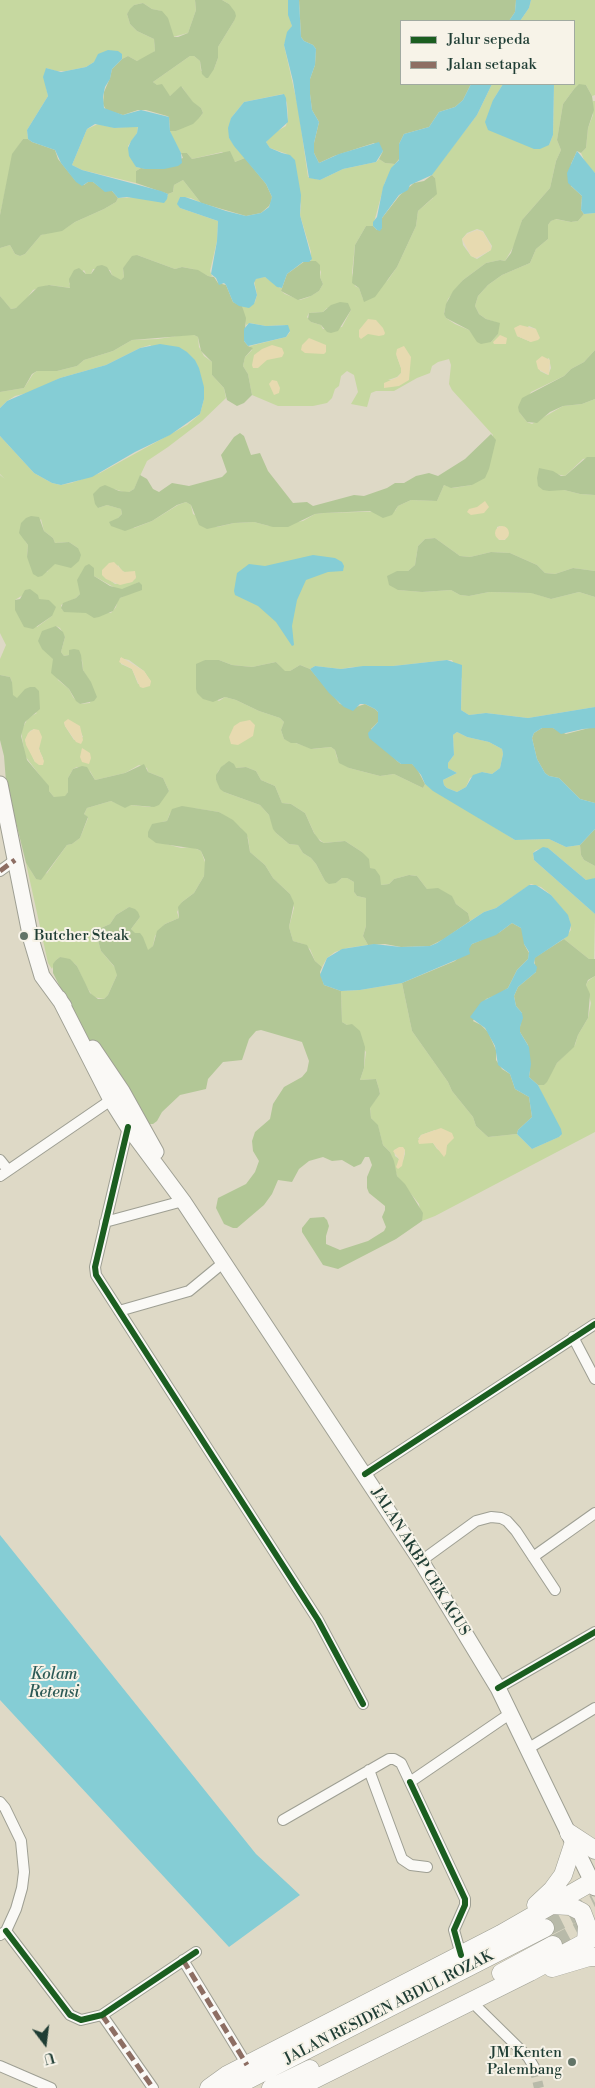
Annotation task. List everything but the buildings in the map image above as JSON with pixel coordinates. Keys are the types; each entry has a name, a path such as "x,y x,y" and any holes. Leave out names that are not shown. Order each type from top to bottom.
{"highway":[{"path":"501,1934 546,1897 560,1880 566,1871 571,1838 595,1850"},
{"path":"209,2088 228,2075 461,1955 594,1883"},
{"path":"297,2088 530,1972 590,1939 582,1912 570,1906 551,1905"},
{"name":"JALAN RESIDEN ABDUL ROZAK","path":"232,2088 545,1928"},
{"name":"JALAN RESIDEN ABDUL ROZAK","path":"271,2088 553,1945"},
{"path":"530,1972 595,1957"}],"main road":[{"name":"JALAN AKBP CEK AGUS","path":"0,784 31,939 42,976 122,1091 183,1202"},
{"name":"JALAN AKBP CEK AGUS","path":"59,998 111,1100 128,1128 183,1202 422,1561 498,1688 594,1883"}],"street":[{"path":"0,871 15,860"},
{"path":"0,1160 4,1173 111,1100"},
{"path":"128,1128 95,1271 98,1280 313,1612 363,1704"},
{"path":"105,1222 183,1202"},
{"path":"119,1311 190,1291 223,1263"},
{"path":"364,1474 572,1337 595,1324"},
{"path":"572,1337 595,1379"},
{"path":"533,1557 595,1513"},
{"path":"422,1561 466,1527 482,1519 491,1517 501,1518 507,1521 554,1590"},
{"path":"498,1688 595,1632"},
{"path":"529,1748 595,1708"},
{"path":"410,1782 511,1713"},
{"path":"283,1820 389,1759 394,1759 401,1763 465,1899 465,1905 454,1930 461,1955"},
{"path":"369,1770 402,1859 411,1865 427,1867"},
{"path":"0,1802 6,1808 21,1841 24,1872 18,1902 3,1933 70,2015 81,2020 102,2015 196,1952"},
{"path":"183,1960 247,2065"},
{"path":"471,2000 528,2057 534,2067"},
{"path":"102,2015 153,2088"},
{"path":"0,2066 51,2088"}],"green space":[{"path":"0,0 195,0 196,10 188,33 173,37 169,23 161,11 152,9 143,3 134,5 127,14 130,24 137,31 154,39 155,51 147,57 137,61 128,56 122,59 122,54 94,62 86,67 66,71 46,68 48,96 27,130 28,139 23,139 13,154 0,215"},
{"path":"195,0 222,0 229,4 235,12 234,21 218,47 218,58 214,69 206,78 202,74 200,61 194,56 190,56 153,82 157,85 162,84 170,96 181,86 193,102 201,108 203,113 200,117 193,124 176,131 170,131 169,117 167,116 146,110 138,110 123,115 106,110 103,104 104,92 112,69 128,56 137,61 155,51 154,39 137,31 130,24 127,14 130,9 134,5 143,3 152,9 162,11 168,18 174,37 178,37 188,33 196,10"},
{"path":"222,0 288,0 292,26 284,45 298,107 308,177 320,180 343,169 376,162 379,159 385,163 395,164 385,182 373,226 366,226 355,245 352,273 355,286 359,288 363,299 388,280 397,267 416,226 418,211 433,198 435,178 432,175 434,171 477,115 492,85 502,85 493,100 549,145 553,135 554,85 575,85 575,20 521,20 529,8 531,0 595,0 595,95 592,96 586,85 574,89 563,104 557,140 561,150 556,161 550,188 522,220 515,244 505,261 500,260 486,263 463,280 448,299 444,313 446,318 455,324 491,342 498,334 495,322 479,314 475,306 478,296 488,285 502,275 530,263 536,249 548,239 548,225 551,221 555,219 571,222 578,221 584,214 595,213 595,350 584,362 571,369 564,376 531,392 519,412 527,422 532,424 563,406 582,404 595,399 595,457 583,459 565,476 556,474 543,490 564,490 595,495 595,571 573,568 555,574 545,573 537,565 510,553 491,552 470,557 460,556 435,538 425,539 418,546 415,565 408,571 397,571 398,590 422,592 451,590 460,595 469,596 489,592 532,593 551,599 579,592 595,597 595,707 528,718 486,713 469,715 461,710 462,679 452,660 341,669 315,666 310,669 300,665 290,671 284,671 276,662 252,667 232,665 219,660 205,660 196,677 196,689 219,701 225,697 236,700 280,718 284,722 281,730 284,739 313,749 331,747 335,750 337,758 349,768 380,776 394,774 423,788 425,784 515,840 549,839 566,847 580,845 581,855 584,860 595,866 595,878 591,880 586,880 548,848 536,850 533,853 534,860 595,914 594,960 589,959 564,939 571,930 569,918 551,895 541,887 531,884 496,908 484,912 470,921 468,913 456,904 451,896 440,890 427,889 417,876 409,875 394,879 389,884 381,885 372,869 368,867 368,861 362,852 345,841 324,843 316,837 305,813 291,804 282,803 275,786 261,780 256,771 246,767 236,768 225,764 218,771 216,780 224,792 260,805 269,815 276,833 289,844 298,845 303,853 316,864 325,881 336,883 342,878 347,878 354,882 354,892 357,896 366,898 366,926 363,936 368,945 335,952 327,958 322,967 315,961 310,949 303,944 293,941 289,927 294,908 290,894 273,878 265,865 250,852 248,838 240,827 219,812 193,808 170,813 167,821 162,822 166,844 181,848 192,847 201,851 206,865 204,876 194,893 182,902 177,912 179,918 165,924 155,936 153,946 148,951 131,929 140,917 129,907 116,915 110,924 101,928 97,937 101,951 117,970 117,975 108,995 104,999 93,997 74,963 60,957 56,960 52,969 48,963 26,863 36,879 47,873 67,845 80,838 88,818 84,814 87,808 111,801 125,807 130,805 150,807 169,791 163,778 148,772 147,768 139,765 125,773 95,780 90,771 77,767 73,769 68,778 68,792 65,797 54,797 25,756 21,731 28,718 37,713 13,696 10,677 0,675 0,659 6,645 0,633 0,475 5,479 0,474 0,436 34,473 52,483 61,485 71,483 100,473 187,425 200,414 204,399 204,387 150,345 106,365 60,378 35,391 15,396 0,408 0,392 24,388 37,371 57,371 77,366 84,360 113,351 132,340 184,335 198,337 199,347 204,356 212,362 212,375 224,388 226,398 202,421 147,461 134,489 124,492 114,489 98,508 107,505 121,509 122,514 118,518 134,528 152,521 186,502 191,505 193,514 217,527 234,523 254,522 269,526 303,521 315,514 395,511 398,506 411,500 437,501 444,485 453,488 472,485 493,435 452,390 449,384 451,365 449,359 438,362 432,366 430,373 394,391 376,391 371,393 367,407 351,404 358,392 354,375 347,371 341,376 339,386 335,389 332,398 327,403 313,406 278,406 252,395 248,374 243,366 245,357 252,350 250,346 286,337 290,332 285,325 266,326 250,323 246,325 242,306 249,307 255,302 257,295 254,280 265,277 282,288 281,291 285,294 300,300 319,291 323,284 320,277 321,272 316,261 311,261 311,252 300,215 301,205 287,154 270,148 266,142 274,133 286,126 288,117 287,103 283,94 244,102 231,118 229,138 245,158 235,162 222,152 192,159 187,153 181,153 170,131 176,131 200,117 203,113 201,108 193,103 182,87 170,96 153,82 190,56 194,56 200,61 201,71 214,69 218,58 218,47 234,21 229,4","holes":["477,229 483,231 492,246 491,250 477,259 471,256 463,245 462,239 467,233","327,308 351,310 342,327 323,329 321,325 311,322 307,317 309,313 323,312","529,326 536,329 531,342 517,336","396,354 409,380 388,380 397,377 401,373 401,368","549,358 551,368 548,375 540,371 538,365","41,519 44,531 53,538 55,543 69,542 78,548 51,566 47,572 27,557 28,545 25,541","497,527 506,528 508,533 505,540 499,540 497,537","118,565 122,571 136,576 132,582 115,584 111,581","94,568 94,576 117,589 125,589 139,582 129,594 118,599 116,607 111,613 62,610 61,605 80,594 79,578 83,572","23,595 39,600 49,600 52,616 37,627 15,600","56,626 60,628 65,637 61,652 64,656 69,655 82,660 83,670 93,688 90,703 80,704 73,697 69,689 58,680 53,659","120,658 129,660 144,671 151,682 138,684 132,669 121,664","64,722 80,730 83,737 74,740 65,726","34,729 43,758 35,762 25,740 30,731"]},
{"path":"299,0 516,0 515,12 510,20 400,20 400,85 470,85 463,100 455,107 439,112 429,127 404,134 399,144 400,158 395,164 385,163 379,159 383,151 374,143 319,163 314,153 314,143 319,122 312,110 310,94 310,79 315,65 316,49 301,37"},
{"path":"579,84 586,85 592,96 594,110 588,128 586,148 581,153 577,151 571,164 571,186 582,196 581,210 584,214 578,221 571,222 556,219 551,221 548,225 548,239 536,249 530,263 502,275 488,285 478,296 475,306 479,314 486,319 500,323 498,334 491,342 481,344 477,342 469,330 446,318 444,314 446,304 453,291 463,280 486,263 500,260 505,261 511,253 522,220 550,188 556,161 561,150 557,140 563,104"},
{"path":"593,101 595,101 595,173 585,162 581,153 586,148 588,128 593,115"},
{"path":"98,124 115,128 138,126 137,133 128,146 136,167 141,168 136,171 136,183 82,170 72,165 87,129"},
{"path":"23,139 28,139 55,150 58,159 75,180 84,185 88,182 93,182 105,191 112,191 118,198 116,202 75,222 62,231 41,235 25,254 20,256 15,254 10,245 0,248 0,215 12,154"},
{"path":"230,151 235,162 245,158 266,184 272,197 269,206 261,213 246,216 201,203 183,180 174,185 173,192 168,194 136,183 136,171 141,168 150,169 183,158 181,153 187,153 192,159"},
{"path":"432,175 435,178 437,194 418,211 416,226 397,267 375,297 364,302 359,288 352,283 355,245 366,226 373,226 377,230 382,228 382,218 400,195 414,183 424,181"},
{"path":"183,180 201,203 191,198 180,197 178,204 180,208 218,221 217,241 210,271 212,276 193,269 182,267 175,269 137,255 123,268 124,277 121,281 112,275 110,270 93,269 91,274 86,274 84,270 69,283 71,288 49,285 33,290 21,306 16,308 11,309 0,296 0,248 10,245 15,254 20,256 25,254 41,235 66,228 104,209 116,202 118,198 168,196 168,194 173,192 174,185"},
{"path":"137,255 175,269 182,267 198,270 214,277 218,283 226,285 233,302 242,306 246,318 244,341 253,348 245,357 243,366 248,374 252,395 244,403 237,406 227,400 224,388 212,375 212,362 201,351 198,337 194,335 132,340 113,351 84,360 77,366 57,371 37,371 32,374 24,388 0,392 0,296 11,309 16,308 38,287 49,285 70,288 69,279 74,270 79,268 86,274 91,274 97,266 102,265 107,267 112,275 121,280 124,277 123,268 132,256"},
{"path":"305,261 316,261 320,265 320,277 323,284 319,291 298,300 281,291 287,274"},
{"path":"340,302 348,303 351,310 338,331 327,332 321,325 308,319 309,313 323,312 331,305"},
{"path":"595,350 595,399 582,404 563,406 550,412 537,423 527,422 519,412 518,407 522,398 564,376 571,369 584,362"},
{"path":"240,433 244,436 251,455 260,453 268,471 293,503 307,502 313,506 354,495 364,496 387,488 395,483 404,483 416,476 429,473 438,476 465,459 491,434 496,440 485,478 472,485 451,488 444,485 437,501 411,500 398,506 392,515 383,518 370,511 324,513 315,514 288,527 273,527 254,522 234,523 207,529 199,525 191,505 186,502 177,505 152,521 125,531 111,526 109,522 122,514 121,509 107,505 98,508 95,504 93,494 100,487 105,485 119,491 129,492 134,489 140,475 147,479 153,489 159,492 172,483 189,486 222,477 227,472 221,455 234,437"},
{"path":"587,457 595,457 595,495 564,490 549,491 543,490 538,486 539,468 565,476"},
{"path":"31,516 39,517 44,531 53,538 55,543 69,542 78,548 81,555 79,561 71,568 55,564 42,576 38,577 33,574 27,557 28,545 19,533 21,523"},
{"path":"435,538 460,556 470,557 491,552 510,553 537,565 545,573 555,574 573,568 595,571 595,597 579,592 551,599 531,593 489,592 469,596 460,595 451,590 422,592 398,590 389,585 387,576 397,571 408,571 415,565 418,546 425,539"},
{"path":"89,564 94,568 94,576 110,586 122,589 139,582 142,585 142,590 120,598 113,611 99,617 94,618 86,613 64,612 61,608 63,603 76,598 80,594 77,580 85,566"},
{"path":"30,589 38,595 39,599 49,600 56,607 52,616 33,629 24,627 15,610 15,600 20,599 25,590"},
{"path":"56,626 63,632 65,637 61,652 64,656 69,655 69,650 79,650 83,670 91,682 97,697 94,701 80,704 69,689 51,673 53,659 42,649 38,641 42,631"},
{"path":"205,660 219,660 232,665 252,667 276,662 285,671 290,671 300,665 310,669 340,704 356,707 365,704 378,712 378,722 371,729 397,761 401,764 412,764 416,767 425,784 423,788 394,774 380,776 349,768 339,763 335,750 331,747 311,749 291,743 284,739 281,730 284,722 280,718 236,700 225,697 213,702 203,699 196,689 196,664"},
{"path":"0,675 10,677 13,695 17,698 25,689 30,687 35,687 39,691 40,709 25,722 21,736 27,760 49,786 49,791 54,797 65,796 68,792 68,778 73,769 82,766 87,767 95,780 125,773 144,764 148,772 163,778 169,791 159,805 154,807 131,805 125,808 111,801 87,808 84,814 88,817 80,838 67,845 41,880 36,879 26,863 6,782 4,756 0,740"},
{"path":"542,728 553,728 566,734 595,728 595,803 580,799 559,778 545,773 537,759 532,738 534,733"},
{"path":"457,732 467,737 489,742 502,749 503,754 500,768 492,774 482,772 470,778 466,787 457,792 447,788 443,780 457,773 448,768 448,763 454,755 453,735"},
{"path":"229,761 236,768 246,767 256,771 261,780 275,786 282,803 291,804 305,813 314,833 320,841 324,843 345,841 362,852 369,859 370,868 375,869 380,876 381,885 389,884 394,879 409,875 417,876 427,889 438,888 452,896 456,904 468,913 470,921 430,946 368,945 363,936 366,926 366,898 357,896 354,892 354,882 347,878 342,878 336,883 329,884 325,881 316,864 303,853 298,845 289,844 276,833 269,815 260,805 220,789 216,775 221,767"},
{"path":"182,806 219,812 233,820 247,834 250,852 265,865 273,878 290,894 294,903 289,927 293,941 307,945 315,961 322,967 320,972 324,985 341,991 342,1022 347,1025 352,1024 360,1031 365,1047 364,1068 360,1080 376,1079 379,1089 380,1094 370,1108 371,1118 378,1125 383,1145 390,1152 394,1161 397,1176 405,1184 423,1213 422,1221 396,1239 338,1269 323,1265 302,1232 302,1228 310,1218 324,1217 329,1226 326,1244 340,1250 368,1241 384,1231 386,1227 382,1217 385,1206 369,1193 367,1188 367,1177 372,1165 369,1157 365,1157 361,1164 354,1167 342,1160 332,1161 323,1157 309,1161 299,1169 292,1182 278,1180 272,1194 264,1205 237,1228 224,1224 216,1208 218,1198 246,1184 255,1172 259,1161 253,1151 252,1141 255,1132 270,1119 273,1104 284,1087 302,1077 307,1071 309,1061 302,1042 261,1030 256,1031 249,1039 242,1060 223,1062 208,1079 206,1089 180,1095 162,1112 157,1121 149,1124 112,1090 53,973 53,964 56,960 60,957 70,959 77,966 90,993 98,999 104,999 108,995 117,975 114,966 101,951 97,937 101,928 110,924 116,915 129,907 135,909 140,917 131,929 135,933 140,933 148,950 153,946 157,931 165,924 179,918 178,907 194,893 204,876 205,860 201,851 197,849 156,843 148,837 148,832 152,824 167,821 172,809"},
{"path":"595,829 595,866 584,860 581,855 580,845"},
{"path":"512,923 524,932 524,944 529,953 528,959 517,970 508,988 486,999 473,1021 481,1025 488,1032 496,1050 496,1060 502,1069 510,1074 515,1089 529,1097 532,1117 518,1130 517,1134 488,1137 476,1126 473,1117 452,1091 448,1082 412,1031 402,983 455,961 472,944 500,932"},
{"path":"564,939 589,959 595,959 595,976 588,980 586,985 590,994 588,1018 578,1035 574,1047 557,1063 547,1082 544,1085 538,1085 529,1077 528,1045 520,1032 522,1013 516,1006 514,996 518,987 536,972 534,958"},
{"path":"595,976 595,1132 435,1216 422,1221 419,1204 397,1176 390,1152 383,1145 378,1126 371,1118 370,1107 380,1094 379,1089 376,1079 360,1080 366,1052 347,1025 342,1022 341,991 402,983 412,1031 448,1082 452,1091 473,1117 476,1126 488,1137 517,1134 532,1149 561,1136 538,1085 544,1085 557,1063 575,1045 578,1035 588,1018 591,1003 586,985","holes":["435,1130 448,1143 446,1154 437,1149 433,1143 418,1139 421,1135","401,1147 405,1150 405,1154 403,1161 397,1167 399,1159 395,1156 394,1150"]}],"sand":[{"path":"477,230 483,232 491,246 491,250 476,258 471,256 462,239 467,234"},
{"path":"368,319 376,320 383,328 384,335 368,334 361,339 359,337 359,330"},
{"path":"520,325 536,329 540,338 531,342 517,336 514,328"},
{"path":"500,335 507,338 506,344 494,344 493,342"},
{"path":"309,338 326,345 326,352 324,354 305,353 301,350 302,345"},
{"path":"272,345 282,348 284,353 282,357 267,360 258,368 253,368 254,355"},
{"path":"404,346 411,357 409,380 399,386 384,388 384,383 398,377 401,373 396,354 397,349"},
{"path":"542,356 550,360 549,375 538,369 536,361"},
{"path":"272,380 277,381 280,388 279,393 274,395 269,384"},
{"path":"485,501 489,507 484,513 471,515 467,512 469,509 477,507"},
{"path":"502,526 507,528 509,533 507,538 502,540 497,538 495,533 497,528"},
{"path":"114,562 124,572 135,571 136,578 132,582 120,585 106,579 102,575 102,570 109,563"},
{"path":"121,657 144,671 151,681 150,686 140,687 132,669 119,662"},
{"path":"68,719 80,726 83,740 81,744 76,742 65,726 64,722"},
{"path":"250,720 255,725 253,736 238,745 231,744 229,737 234,726 240,722"},
{"path":"34,729 39,730 42,737 39,749 44,761 43,765 35,762 26,745 25,740 28,733"},
{"path":"82,748 90,753 89,764 82,762 80,757"},
{"path":"441,1128 452,1133 454,1138 447,1145 444,1157 433,1143 419,1144 418,1141 421,1135"},
{"path":"403,1147 405,1150 402,1166 398,1169 396,1167 399,1159 393,1151"}],"water":[{"path":"288,0 299,0 301,37 316,49 315,65 310,79 310,94 312,110 319,122 314,143 314,153 319,163 339,154 379,142 383,151 376,162 343,169 320,180 309,178 293,81 284,45 287,32 292,26 288,15"},
{"path":"516,0 531,0 529,8 521,20 510,20 515,12"},
{"path":"108,50 118,51 122,54 122,59 112,69 110,79 105,87 103,97 104,108 123,115 141,110 169,117 170,131 181,153 182,163 178,166 164,169 136,167 129,156 128,148 137,133 138,127 114,128 95,124 87,129 72,165 82,170 161,191 168,194 164,203 127,197 118,198 112,191 105,192 93,182 88,182 82,186 76,182 61,163 55,150 28,139 27,130 48,96 43,77 46,68 61,72 86,67 94,62 98,54"},
{"path":"470,85 492,85 477,115 432,175 410,185 408,190 399,195 382,218 382,228 380,231 377,230 373,226 373,222 377,217 383,187 391,168 399,160 399,144 404,134 429,127 439,112 455,107 463,100"},
{"path":"502,85 554,85 553,135 549,145 540,149 534,149 488,130 485,122 493,100"},
{"path":"284,94 288,122 266,142 270,148 290,155 295,160 301,195 300,215 312,259 309,262 303,262 287,274 282,288 277,287 265,277 256,279 254,283 257,295 254,304 249,308 239,306 233,302 226,285 224,283 219,285 216,278 211,274 217,241 218,221 180,208 177,204 180,197 185,197 246,216 261,213 269,207 272,197 266,184 234,146 229,138 228,128 231,118 244,102"},
{"path":"577,151 595,173 595,213 584,214 581,210 582,196 568,183 567,173"},
{"path":"249,323 266,326 288,325 290,331 286,337 248,346 244,341 244,329"},
{"path":"160,344 179,347 187,352 195,360 199,368 204,387 204,399 200,414 170,435 135,452 92,477 61,485 52,483 34,473 0,436 0,408 7,401 60,378 106,365 140,348"},
{"path":"313,555 335,558 342,562 344,566 343,571 328,572 306,580 297,600 292,626 294,645 292,646 276,622 258,606 235,595 237,573 249,564 265,566"},
{"path":"447,660 462,665 461,710 469,715 486,713 528,718 595,707 595,728 561,734 553,728 542,728 534,733 532,738 537,759 545,773 559,778 580,799 595,803 595,829 580,845 566,847 549,839 515,840 433,791 425,784 421,775 412,764 401,764 369,738 368,733 378,722 378,712 365,704 360,704 353,711 344,707 329,693 310,669 315,666 341,669 363,666 393,666","holes":["457,732 467,737 489,742 502,749 503,754 500,768 492,774 482,772 473,775 466,787 457,792 447,788 443,780 457,773 448,768 448,763 454,755 453,735"]},
{"path":"543,847 548,848 586,880 595,878 595,914 534,860 533,853"},
{"path":"529,885 536,885 551,895 568,915 571,925 568,936 535,958 536,972 518,987 514,996 516,1006 522,1013 523,1018 520,1032 529,1047 531,1064 529,1077 538,1085 562,1134 532,1149 517,1134 518,1130 532,1117 529,1097 515,1089 510,1074 498,1065 495,1046 485,1028 470,1017 481,1002 508,988 517,970 528,959 529,952 524,944 521,928 512,923 496,935 472,944 469,949 470,954 402,983 341,991 324,985 320,975 327,958 342,949 374,944 401,947 430,946 437,943 484,912 496,908"},
{"name":"Kolam Retensi","path":"0,1535 256,1854 300,1895 229,1947 0,1700"}],"tunnel":[{"path":"545,1928 595,1903"},
{"path":"553,1945 595,1923"},
{"path":"534,2067 539,2088"}],"marked path":[{"path":"0,871 15,860"},
{"path":"183,1960 247,2065"},
{"path":"102,2015 153,2088"}],"cycle path":[{"path":"128,1127 95,1267 96,1275 318,1620 363,1704"},
{"path":"365,1474 595,1324"},
{"path":"498,1688 595,1632"},
{"path":"410,1782 465,1899 465,1905 454,1930 461,1955"},
{"path":"6,1931 70,2015 81,2020 102,2015 196,1952"}],"place":[{"name":"Butcher Steak","path":"24,936"},
{"name":"JM Kenten Palembang","path":"572,2062"}]}
